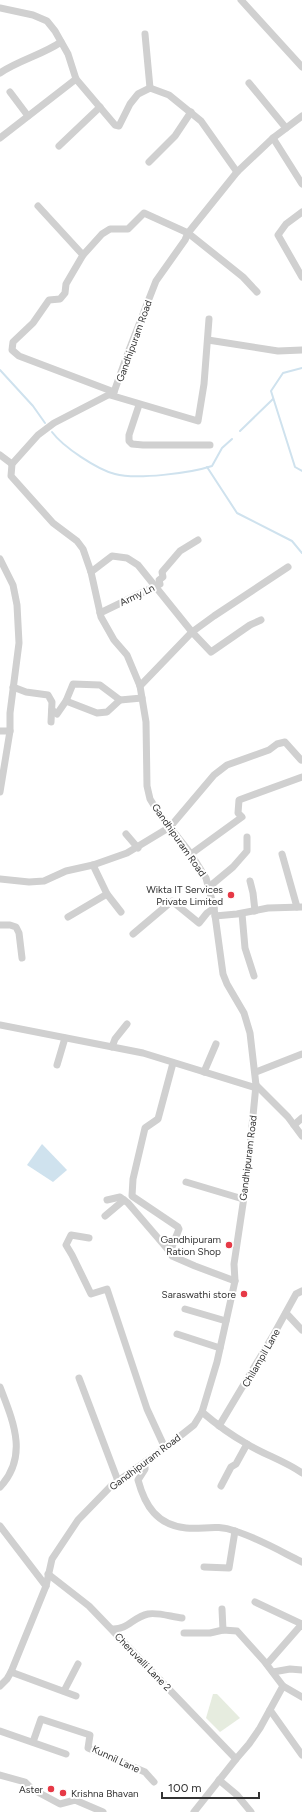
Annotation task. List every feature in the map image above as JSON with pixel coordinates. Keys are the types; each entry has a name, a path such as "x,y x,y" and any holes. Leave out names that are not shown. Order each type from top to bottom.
{"street":[{"path":"240,0 302,67"},
{"path":"0,8 33,15 52,26 68,54 76,80 115,125 119,126 130,104 138,94 150,88 169,95 201,121 237,172"},
{"path":"145,34 150,88"},
{"path":"0,72 51,49 61,42"},
{"path":"0,138 76,80"},
{"path":"249,83 286,128"},
{"path":"10,92 28,116"},
{"path":"59,146 100,107"},
{"path":"149,162 174,136 191,112"},
{"name":"Gandhipuram Road","path":"112,394 156,281 185,240 188,233 223,187 237,172 273,138 302,116"},
{"path":"273,138 302,184"},
{"path":"38,206 83,255"},
{"path":"302,212 286,224 278,234 302,276"},
{"path":"209,319 204,384 198,421 139,405 19,356 12,350 13,342 33,324 45,304 49,300 60,299 65,293 66,284 83,255 102,234 110,230 128,229 144,213 188,233 243,276 257,292"},
{"path":"208,340 278,351 302,350"},
{"path":"0,455 12,464 38,435 54,423 112,394"},
{"path":"139,405 129,436 129,441 132,444 210,445"},
{"name":"Gandhipuram Road","path":"0,1686 11,1672 46,1586 52,1559 78,1520 118,1481 165,1448 194,1425 202,1412 220,1348 235,1281 234,1264 247,1177 256,1087 256,1072 250,1033 244,1012 227,984 223,974 215,912 206,878 191,854 154,806 147,786 146,722 140,686 131,662 106,628 100,613 91,572 83,549 76,541 53,523 11,476 12,464"},
{"name":"Army Ln","path":"100,613 160,584 159,580 163,577 162,572 180,551 198,540"},
{"path":"91,572 112,556 121,556 138,565 192,632 211,652 250,625 262,620"},
{"path":"0,559 12,586 17,605 19,643 10,713 10,731 0,792"},
{"path":"140,686 192,632 288,566"},
{"path":"52,710 57,714 66,701 73,684 100,685 120,700"},
{"path":"13,687 26,692 48,695 52,702 51,722"},
{"path":"66,701 97,713 107,712 120,700 142,698"},
{"path":"0,731 10,731"},
{"path":"0,879 28,882 44,881 66,871 94,865 138,848 170,827 214,775 227,765 269,750 277,744 285,742 302,760"},
{"path":"191,854 242,816 238,813 239,800 302,777"},
{"path":"126,834 138,848"},
{"path":"209,887 233,867 247,851 247,837"},
{"path":"133,934 172,902 199,923 206,913 215,912 242,914 284,907 300,907 282,854"},
{"path":"94,865 107,894 121,912"},
{"path":"250,881 255,911"},
{"path":"68,917 107,894"},
{"path":"242,914 246,948 254,976"},
{"path":"0,926 10,925 16,927 19,933 22,958"},
{"path":"112,1047 115,1039 127,1024"},
{"path":"0,1025 143,1054 256,1087 294,1125 302,1136"},
{"path":"57,1065 65,1038"},
{"path":"204,1072 216,1044"},
{"path":"256,1072 302,1054"},
{"path":"170,1252 180,1229 132,1196 133,1179 145,1128 158,1119 173,1063"},
{"path":"294,1125 302,1118"},
{"path":"186,1182 243,1199"},
{"path":"107,1200 120,1197 126,1202 176,1258 235,1281"},
{"path":"106,1216 134,1198"},
{"path":"89,1238 71,1235 66,1245 91,1294 107,1289 147,1409 165,1448"},
{"name":"Chilampil Lane","path":"219,1426 242,1389 296,1294 302,1291"},
{"path":"185,1309 226,1321"},
{"path":"286,1313 302,1330"},
{"path":"177,1334 220,1348"},
{"path":"79,1378 118,1481"},
{"path":"0,1387 4,1407 14,1422 16,1439 12,1472 0,1487"},
{"path":"202,1412 219,1426 247,1444 290,1465 302,1473"},
{"path":"221,1486 231,1467 236,1464 247,1444"},
{"path":"145,1462 145,1469 138,1480 141,1492 143,1498 163,1523 186,1528 214,1526 235,1530 302,1562"},
{"path":"0,1526 46,1586"},
{"path":"204,1568 229,1568 235,1530"},
{"name":"Cheruvalli Lane 2","path":"48,1574 89,1606 234,1757"},
{"path":"255,1602 302,1624 267,1664"},
{"path":"222,1609 223,1630"},
{"path":"112,1630 121,1630 135,1620 149,1614 182,1618"},
{"path":"184,1634 210,1633 223,1630 237,1631 267,1664 283,1686 302,1697"},
{"path":"64,1691 78,1664"},
{"path":"273,1672 290,1669 302,1670"},
{"path":"11,1672 76,1696"},
{"path":"194,1812 219,1780 234,1757 249,1744 265,1720 283,1686"},
{"path":"270,1710 302,1755"},
{"name":"Kunnil Lane","path":"33,1742 40,1719 90,1735 88,1748 145,1772 154,1782"},
{"path":"0,1731 66,1754"},
{"path":"0,1775 25,1782 32,1789 60,1804 75,1800 103,1812"},
{"path":"219,1780 237,1795 251,1812"}],"shaded area":[{"path":"213,1694 217,1694 240,1718 220,1732 206,1718"}],"water":[{"path":"42,1144 67,1170 53,1182 27,1165"}],"waterway":[{"path":"302,368 283,373 271,391 295,467 302,471"},
{"path":"0,370 33,406 45,423"},
{"path":"240,431 273,399"},
{"path":"52,432 72,451 90,463 108,472 124,476 164,475 203,469 212,466 222,448 232,439"},
{"path":"207,467 237,513 292,541 302,553"}],"place":[{"name":"Wikta IT Services Private Limited","path":"231,895"},
{"name":"Gandhipuram Ration Shop","path":"229,1245"},
{"name":"Saraswathi store","path":"244,1294"},
{"name":"Aster","path":"51,1789"},
{"name":"Krishna Bhavan","path":"63,1793"}]}
